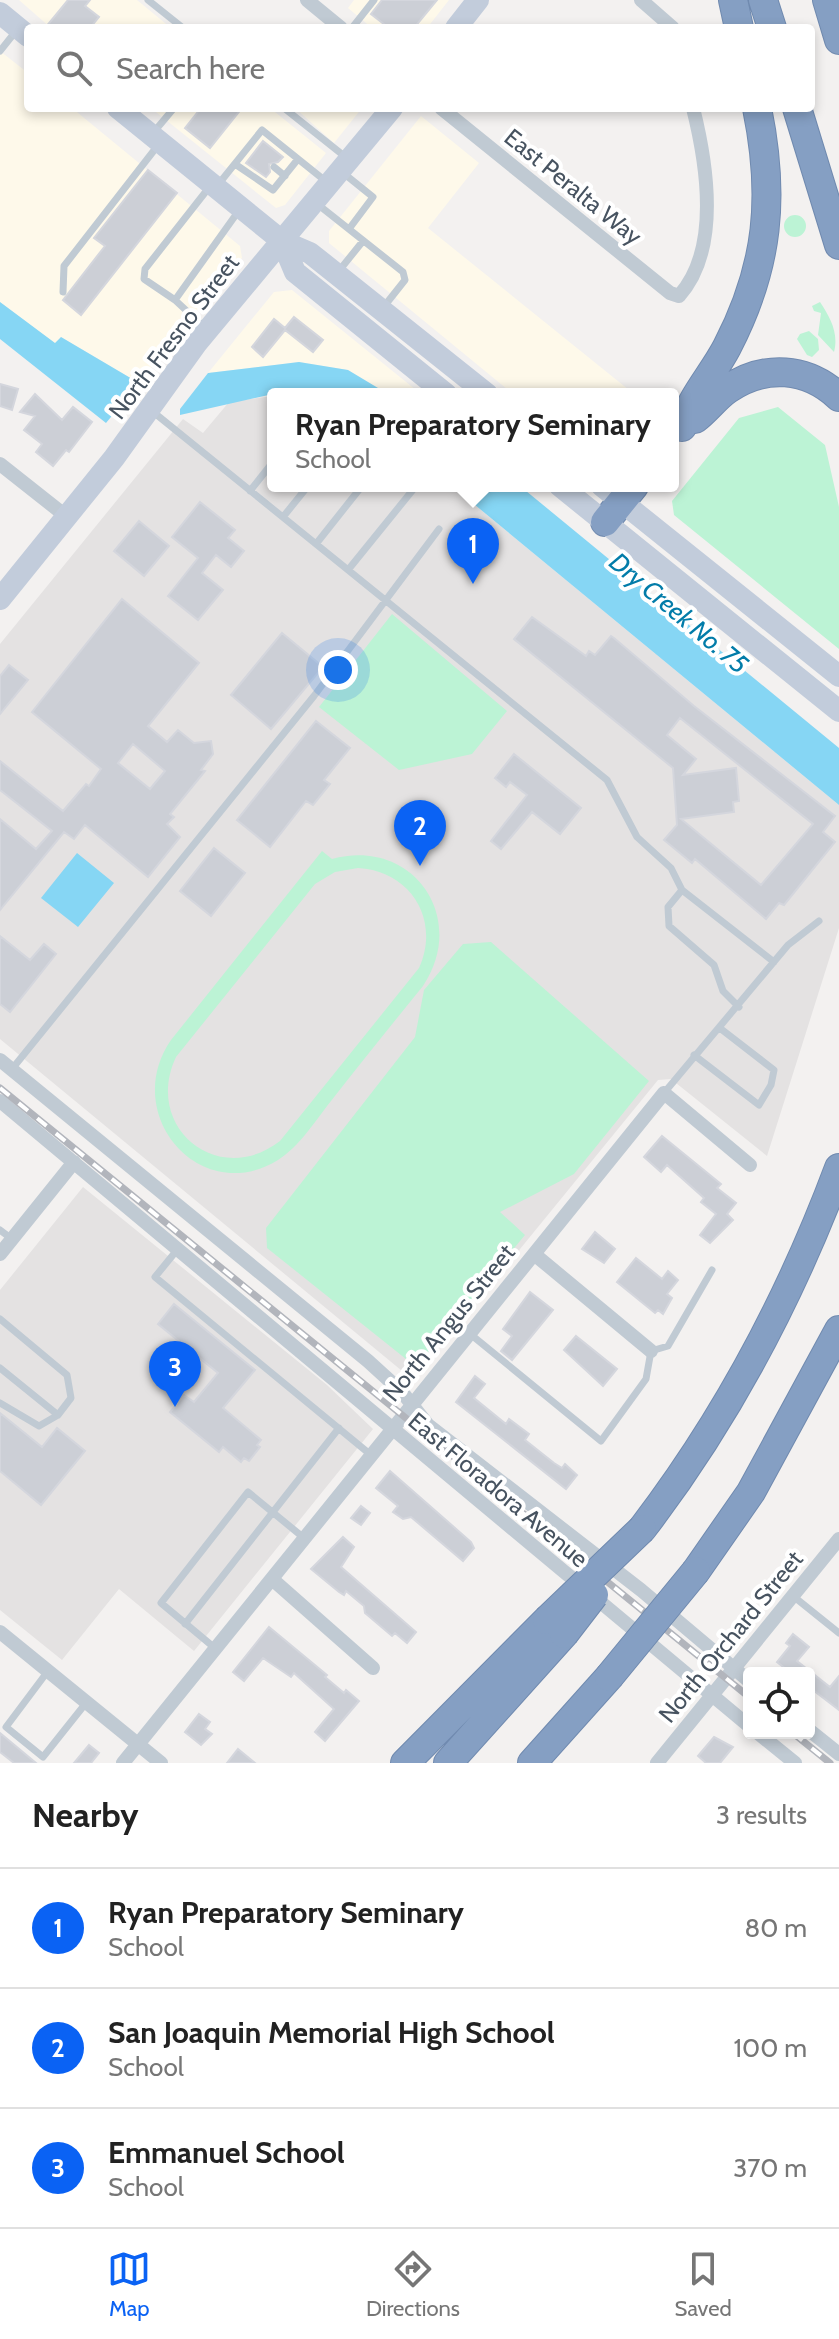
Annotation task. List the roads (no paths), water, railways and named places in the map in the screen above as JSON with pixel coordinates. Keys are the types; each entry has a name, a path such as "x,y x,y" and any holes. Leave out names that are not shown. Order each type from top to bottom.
{"highway":[{"path":"733,0 738,24"},
{"path":"763,0 771,24"},
{"path":"827,0 839,40"},
{"path":"679,427 687,408 727,346 759,271 767,203 766,164 758,112"},
{"path":"798,112 839,245"},
{"path":"679,431 700,416 726,390 754,374 770,371 813,378 839,397"},
{"path":"448,1763 555,1627 642,1529 684,1474 765,1341 798,1272 839,1168"},
{"path":"751,1492 839,1330"},
{"path":"534,1763 696,1571 794,1435 839,1364"},
{"path":"405,1763 555,1627"}],"main road":[{"path":"459,24 476,1"},
{"path":"0,13 23,32"},
{"path":"123,112 282,241 310,253 480,388"},
{"name":"North Fresno Street","path":"0,599 151,409 207,331 389,112"},
{"path":"282,241 295,272 439,388"},
{"path":"586,492 616,499 839,676"},
{"path":"616,499 839,711"}],"street":[{"path":"307,0 336,24"},
{"path":"641,0 669,24"},
{"name":"East Peralta Way","path":"446,112 670,293 679,296 693,277 701,252 706,208 702,155 694,112"},
{"path":"0,464 67,517"},
{"name":"East Floradora Avenue","path":"6,1064 368,1361 428,1425 641,1590 743,1675"},
{"path":"664,1093 750,1165"},
{"name":"North Angus Street","path":"123,1763 664,1093"},
{"name":"East Floradora Avenue","path":"0,1101 743,1721"},
{"path":"0,1254 6,1234 74,1162"},
{"path":"534,1254 651,1351"},
{"name":"North Orchard Street","path":"657,1763 839,1539"},
{"path":"272,1579 373,1668"},
{"path":"0,1632 161,1763"},
{"path":"815,1735 839,1754"},
{"path":"765,1739 795,1763"}],"lane":[{"path":"148,0 178,24"},
{"path":"355,24 374,0"},
{"path":"0,51 23,32"},
{"path":"63,292 64,266 156,139 172,112"},
{"path":"288,112 340,172 373,197 349,229"},
{"path":"207,331 175,300 144,279 145,269 214,186 252,149 262,130 298,159 340,172"},
{"path":"235,164 273,190 298,159"},
{"path":"274,167 285,176"},
{"path":"314,202 403,272 405,280 381,309"},
{"path":"175,300 241,208"},
{"path":"336,273 363,241"},
{"path":"151,409 607,780 637,837 671,868 682,890 774,962"},
{"path":"250,491 267,470"},
{"path":"283,517 303,492"},
{"path":"316,544 357,492"},
{"path":"348,570 411,492"},
{"path":"6,1064 387,602 395,586 439,529"},
{"path":"682,890 668,907 669,926 714,965 723,991 739,1007"},
{"name":"North Angus Street","path":"664,1093 694,1055 721,1029 788,945 819,921"},
{"path":"694,1055 759,1105 771,1085 774,1070 721,1029"},
{"path":"179,1248 155,1277 371,1455"},
{"path":"469,1333 601,1441 646,1379 651,1351 668,1346 712,1270"},
{"path":"0,1319 67,1375 71,1398 58,1415 39,1426 0,1403"},
{"path":"0,1368 58,1415"},
{"path":"185,1624 339,1428"},
{"path":"217,1649 161,1603 248,1492 304,1538"},
{"path":"793,1596 839,1633"},
{"path":"48,1671 3,1724 50,1763"},
{"path":"43,1757 86,1702"}],"water":[{"path":"0,302 55,343 61,337 139,383 106,423 0,339"},
{"path":"299,362 348,370 378,388 267,388 267,395 180,415 180,409 208,373"},
{"path":"459,492 527,492 839,748 839,805"},
{"path":"77,853 114,883 78,927 41,898"}],"railway":[{"path":"0,1088 743,1692"},
{"path":"800,1739 830,1763"}],"place":[{"name":"Ryan Preparatory Seminary","path":"473,584"},
{"name":"San Joaquin Memorial High School","path":"420,866"},
{"name":"Emmanuel School","path":"175,1407"}],"water label":[{"name":"Dry Creek No. 75","path":"679,613"}]}
